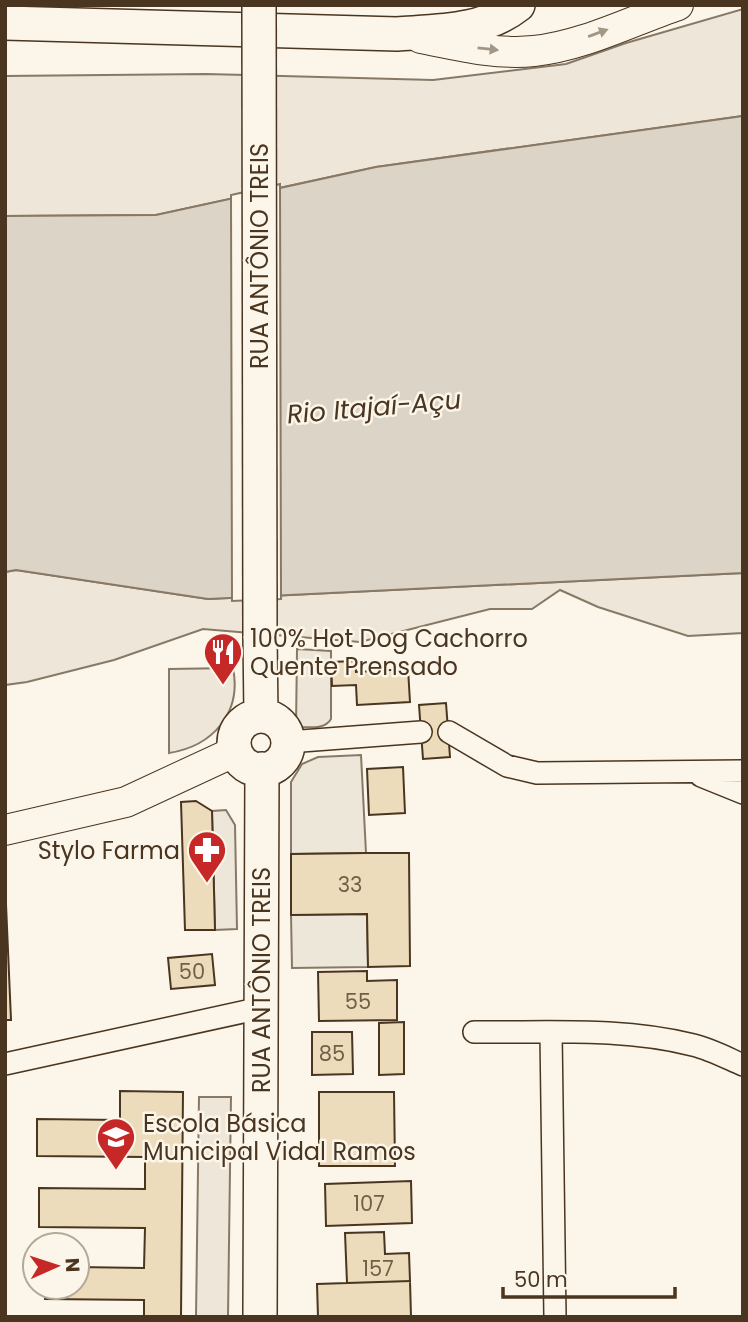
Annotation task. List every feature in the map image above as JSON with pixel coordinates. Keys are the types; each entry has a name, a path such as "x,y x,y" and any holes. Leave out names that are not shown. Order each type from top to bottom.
{"main road":[{"name":"RUA ANTÔNIO TREIS","path":"258,5 261,716"},
{"path":"5,23 397,34 460,30 488,22 518,5"},
{"path":"397,34 495,51 533,51 572,43 678,5"},
{"path":"5,830 126,802 249,760 270,768 283,758 288,742 287,734 277,721 261,716 253,717 240,727 236,734 249,760"},
{"name":"RUA ANTÔNIO TREIS","path":"249,760 261,1008 260,1317"}],"street":[{"path":"288,742 421,732"},
{"path":"449,732 507,766 537,773 743,771"},
{"path":"693,772 743,793"},
{"path":"5,1064 261,1008"},
{"path":"474,1032 610,1032 654,1037 696,1045 743,1065"},
{"path":"551,1033 555,1317"}],"shaded area":[{"path":"743,9 743,116 376,167 156,215 5,216 5,76 206,74 433,80 566,64 626,43"},
{"path":"16,570 208,599 743,573 743,633 688,636 598,607 560,590 532,609 490,609 360,642 203,629 114,660 5,685 5,572"},
{"path":"297,649 331,651 331,719 325,725 296,727"},
{"path":"233,668 233,699 221,725 199,743 169,753 169,669"},
{"path":"361,755 366,853 291,854 291,782 302,764 318,757"},
{"path":"226,810 235,825 237,929 215,930 212,811"},
{"path":"367,914 368,967 292,968 291,915"},
{"path":"199,1097 231,1097 228,1317 196,1317"}],"water":[{"name":"Rio Itajaí-Açu","path":"743,116 743,573 208,599 16,570 5,572 5,216 156,215 376,167"}],"pier":[{"path":"280,184 281,599 232,601 231,195"}],"building":[{"path":"355,661 356,672 408,669 410,702 357,705 356,685 332,686 331,662"},
{"path":"446,703 450,757 423,759 419,705"},
{"path":"403,767 405,813 369,815 367,769"},
{"path":"196,801 212,811 215,930 185,930 181,802"},
{"path":"409,853 410,966 368,967 367,914 291,915 291,854"},
{"path":"5,881 11,1020 5,1020"},
{"path":"212,954 215,985 171,989 168,958"},
{"path":"367,971 367,981 397,980 397,1020 319,1021 318,972"},
{"path":"404,1022 404,1074 379,1075 379,1023"},
{"path":"312,1032 352,1032 353,1074 312,1075"},
{"path":"120,1091 183,1092 181,1317 37,1317 144,1316 144,1300 91,1299 91,1267 144,1268 145,1228 39,1227 39,1188 145,1189 145,1157 37,1156 37,1119 120,1120"},
{"path":"319,1092 394,1092 395,1166 319,1166"},
{"path":"411,1181 412,1223 326,1226 325,1184"},
{"path":"384,1232 385,1254 409,1253 410,1281 347,1283 345,1233"},
{"path":"410,1281 411,1317 318,1317 317,1284"}],"place":[{"name":"100% Hot Dog Cachorro Quente Prensado","path":"223,686"},
{"name":"Stylo Farma","path":"207,884"},
{"name":"Escola Básica Municipal Vidal Ramos","path":"116,1171"}]}
